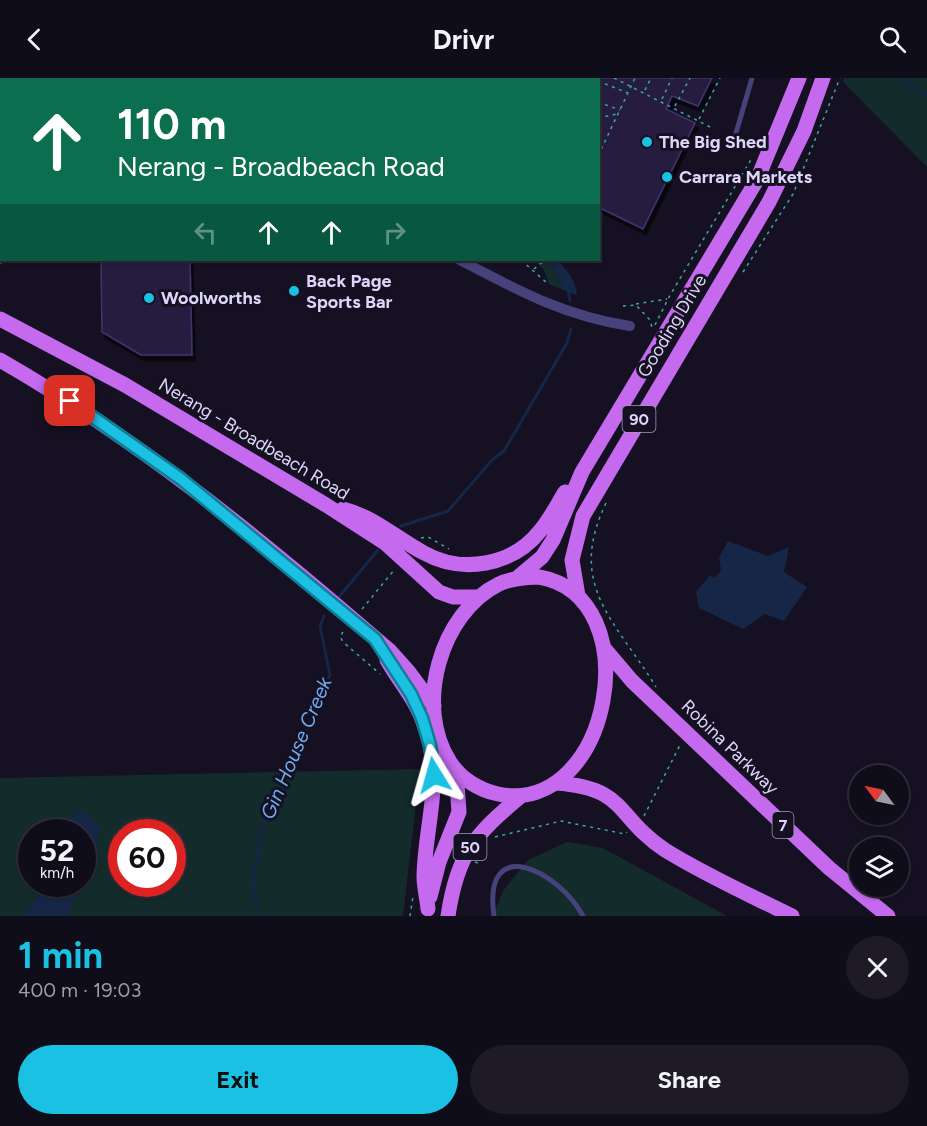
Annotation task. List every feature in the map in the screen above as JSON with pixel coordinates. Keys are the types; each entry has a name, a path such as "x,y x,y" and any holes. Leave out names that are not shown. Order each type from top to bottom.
{"main road":[{"name":"Gooding Drive","path":"517,578 542,556 553,540 582,472 757,180 799,78"},
{"name":"Gooding Drive","path":"578,596 572,560 583,516 769,202 804,132 823,78"},
{"name":"Nerang - Broadbeach Road","path":"0,320 125,385 326,505 385,543 439,592 453,597 479,597"},
{"name":"90","path":"0,360 70,401 158,461 375,639 408,671 434,706 441,744 456,770 483,789 502,795 521,796 540,791 556,783 580,758 597,724 604,694 604,648 595,620 578,596"},
{"name":"90","path":"326,505 358,513 436,559 455,564 478,565 498,561 527,544 540,531 569,485 582,472"},
{"path":"434,706 437,671 446,644 460,620 479,597 500,584 517,578 548,579 566,586 578,596"},
{"path":"375,639 411,694 430,745 435,791 424,877 427,912"},
{"name":"Robina Parkway","path":"604,648 632,681 829,868 888,916"},
{"name":"50","path":"427,912 440,862 459,812 456,770"},
{"path":"556,783 585,786 601,791 616,802 641,830 663,848 792,916"},
{"name":"50","path":"448,916 461,866 472,842 487,824 521,796"}],"street":[{"path":"462,261 547,305 581,317 630,326"}],"lane":[{"path":"734,140 752,78"},
{"path":"494,916 492,893 498,879 512,866 521,865 537,871 561,887 569,894 583,916"}],"path":[{"path":"614,78 699,119 710,127"},
{"path":"600,152 635,78"},
{"path":"644,92 651,78"},
{"path":"661,100 672,78"},
{"path":"675,107 690,78"},
{"path":"699,119 720,78"},
{"path":"739,277 759,250 797,187 840,78"},
{"path":"600,82 628,93"},
{"path":"600,103 620,110"},
{"path":"600,118 618,114"},
{"path":"636,304 649,317 653,332 668,299 753,157"},
{"path":"522,261 547,282"},
{"path":"534,269 544,261"},
{"path":"623,306 668,299"},
{"path":"606,501 590,552 592,581 615,627 647,668 658,689"},
{"path":"419,540 425,536 456,551"},
{"path":"357,614 397,565"},
{"path":"342,632 341,640 381,675"},
{"path":"642,819 684,738"},
{"path":"490,838 561,821 625,834"},
{"path":"472,861 478,864 484,849"},
{"path":"410,916 414,887"}],"green space":[{"path":"844,78 927,78 927,167 843,82"},
{"path":"535,261 551,261 563,290 549,284 544,270"},
{"path":"420,769 403,916 0,916 0,778"},
{"path":"567,842 603,848 727,916 493,916 503,891 528,860"}],"water":[{"path":"551,261 559,261 568,272 577,295 563,290"},
{"path":"728,541 768,556 789,547 784,572 807,587 784,621 765,614 743,629 699,608 696,592 709,576 716,577 721,570 719,558"},
{"path":"81,810 92,819 69,819"},
{"path":"96,822 100,825 96,846"},
{"path":"38,897 75,897 67,916 24,916"}],"building":[{"name":"The Big Shed","path":"600,78 712,78 698,106 672,96 666,109 695,123 643,229 600,208"},
{"path":"101,261 190,261 192,355 141,355 102,332"}],"waterway":[{"path":"898,78 927,96"},
{"name":"Gin House Creek","path":"568,288 570,301"},
{"name":"Gin House Creek","path":"401,526 448,511 492,460 504,451 567,343 571,329"},
{"name":"Gin House Creek","path":"338,598 378,550"},
{"name":"Gin House Creek","path":"260,916 252,885 265,811 302,742 330,675 320,626 324,616"}],"place":[{"name":"The Big Shed","path":"647,142"},
{"name":"Carrara Markets","path":"667,177"},
{"name":"Back Page Sports Bar","path":"294,291"},
{"name":"Woolworths","path":"149,298"}],"route":[{"path":"70,401 158,461 375,639 411,694 422,718 430,745 434,775"}]}
